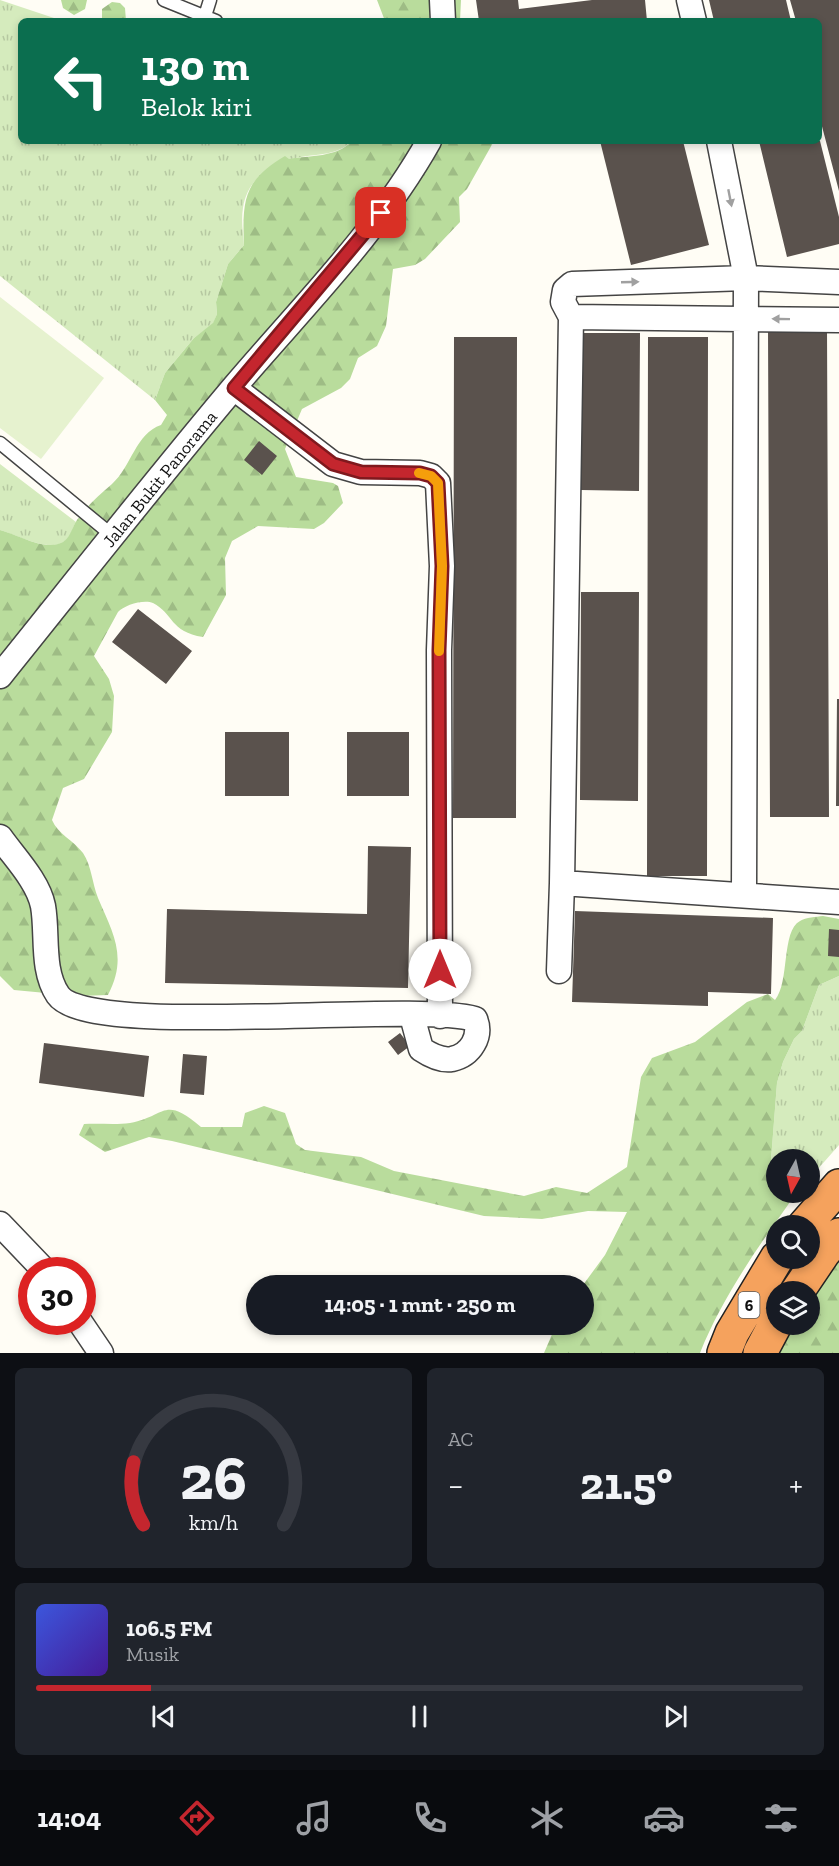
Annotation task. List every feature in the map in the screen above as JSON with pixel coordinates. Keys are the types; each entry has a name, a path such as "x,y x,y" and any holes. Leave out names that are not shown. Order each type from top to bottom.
{"highway":[{"path":"814,1215 839,1186"},
{"path":"804,1281 839,1235"},
{"name":"6","path":"723,1353 732,1333 770,1269"},
{"name":"6","path":"760,1353 770,1335"}],"street":[{"path":"442,0 443,18"},
{"path":"689,0 693,18"},
{"name":"Jalan Bukit Panorama","path":"0,676 234,388 356,246 407,180 427,144"},
{"path":"720,144 746,278 744,894"},
{"path":"559,971 571,317 563,302 566,290 572,284 746,278 839,282"},
{"path":"571,317 839,320"},
{"path":"234,388 333,464 361,472 420,473 431,476 438,483 442,566 439,650 440,1016"},
{"path":"0,837 29,878 42,904 49,973 59,996 78,1008 111,1013 249,1018 412,1016 440,1016 475,1019 478,1037 469,1051 452,1059 434,1057 421,1049 412,1016"},
{"path":"562,883 839,902"},
{"path":"0,1224 32,1257"},
{"path":"89,1335 101,1353"}],"lane":[{"path":"164,0 209,18"},
{"path":"210,0 211,18"},
{"path":"0,443 113,536"}],"green space":[{"path":"0,0 54,18 18,18 18,144 349,144 334,151 291,159 271,167 256,180 245,198 243,208 244,245 228,264 216,302 217,314 213,324 194,338 165,373 155,400 0,276"},
{"path":"61,0 87,0 85,9 74,15 63,8"},
{"path":"377,0 461,0 460,18 384,18"},
{"path":"112,2 120,3 125,8 126,18 102,18 102,9"},
{"path":"348,144 492,144 467,189 459,197 460,222 425,259 415,265 393,269 386,326 377,346 358,358 350,379 341,388 302,409 285,449 296,477 333,483 338,486 343,503 324,523 314,529 258,526 232,541 225,558 226,595 203,637 192,635 178,627 160,607 153,603 134,603 118,612 94,656 109,679 114,696 112,732 84,779 63,788 52,820 83,853 88,864 116,945 118,957 114,981 108,995 78,996 14,990 0,976 0,530 44,544 58,544 65,540 85,510 119,477 145,435 161,425 167,415 155,400 165,373 194,338 213,323 217,314 216,302 228,264 244,245 245,203 253,183 271,165 285,156 289,159 322,155"},
{"path":"0,297 104,378 41,459 0,428"},
{"path":"0,464 76,522 67,539 61,543 44,545 0,530"},
{"path":"823,916 839,919 839,976 819,985 802,1031 794,1039 783,1062 777,1083 772,1149 766,1149 766,1203 789,1203 781,1215 766,1215 766,1236 729,1294 700,1353 544,1353 552,1335 594,1335 594,1275 590,1275 605,1255 627,1212 588,1211 542,1219 484,1216 172,1141 149,1137 105,1152 79,1135 84,1124 130,1123 165,1110 179,1112 201,1127 242,1127 245,1113 264,1106 285,1113 296,1144 305,1150 361,1157 394,1171 524,1196 556,1187 587,1193 627,1167 641,1077 652,1058 695,1042 747,1002 768,994 775,1000 783,981 790,935 794,927 805,919"},
{"path":"839,976 839,1145 820,1167 820,1149 772,1149 777,1083 783,1062 794,1039 802,1031 819,985"},
{"path":"839,1254 839,1353 774,1353 784,1335 820,1335 820,1281"}],"building":[{"path":"476,0 518,0 519,9 592,0 645,0 647,18 479,18"},
{"path":"709,0 786,0 790,18 713,18"},
{"path":"790,0 839,0 839,191 822,126 822,18 795,18"},
{"path":"601,144 684,144 709,245 631,265"},
{"path":"760,144 821,144 839,217 839,244 787,257"},
{"path":"768,328 827,328 829,817 770,817"},
{"path":"581,333 640,333 639,491 581,490"},
{"path":"454,337 517,337 516,818 453,818"},
{"path":"648,337 708,337 707,876 647,876"},
{"path":"259,441 277,456 262,475 244,460"},
{"path":"581,592 639,592 638,801 580,800"},
{"path":"138,609 192,651 166,684 112,642"},
{"path":"837,699 839,699 839,806 836,806"},
{"path":"225,732 289,732 289,796 225,796"},
{"path":"347,732 409,732 409,796 347,796"},
{"path":"368,846 411,847 408,988 165,983 167,909 367,914"},
{"path":"575,911 773,918 771,994 708,992 708,1006 572,1002"},
{"path":"829,929 839,930 839,957 828,956"},
{"path":"400,1033 410,1046 398,1055 388,1042"},
{"path":"44,1043 149,1056 144,1097 39,1083"},
{"path":"183,1054 207,1056 204,1095 180,1093"}],"slow traffic":[{"path":"419,473 431,476 438,483 442,566 439,651"}],"route":[{"path":"381,213 356,246 234,388 333,464 361,472 420,473 431,476 438,483 442,566 439,650 440,970"}]}
